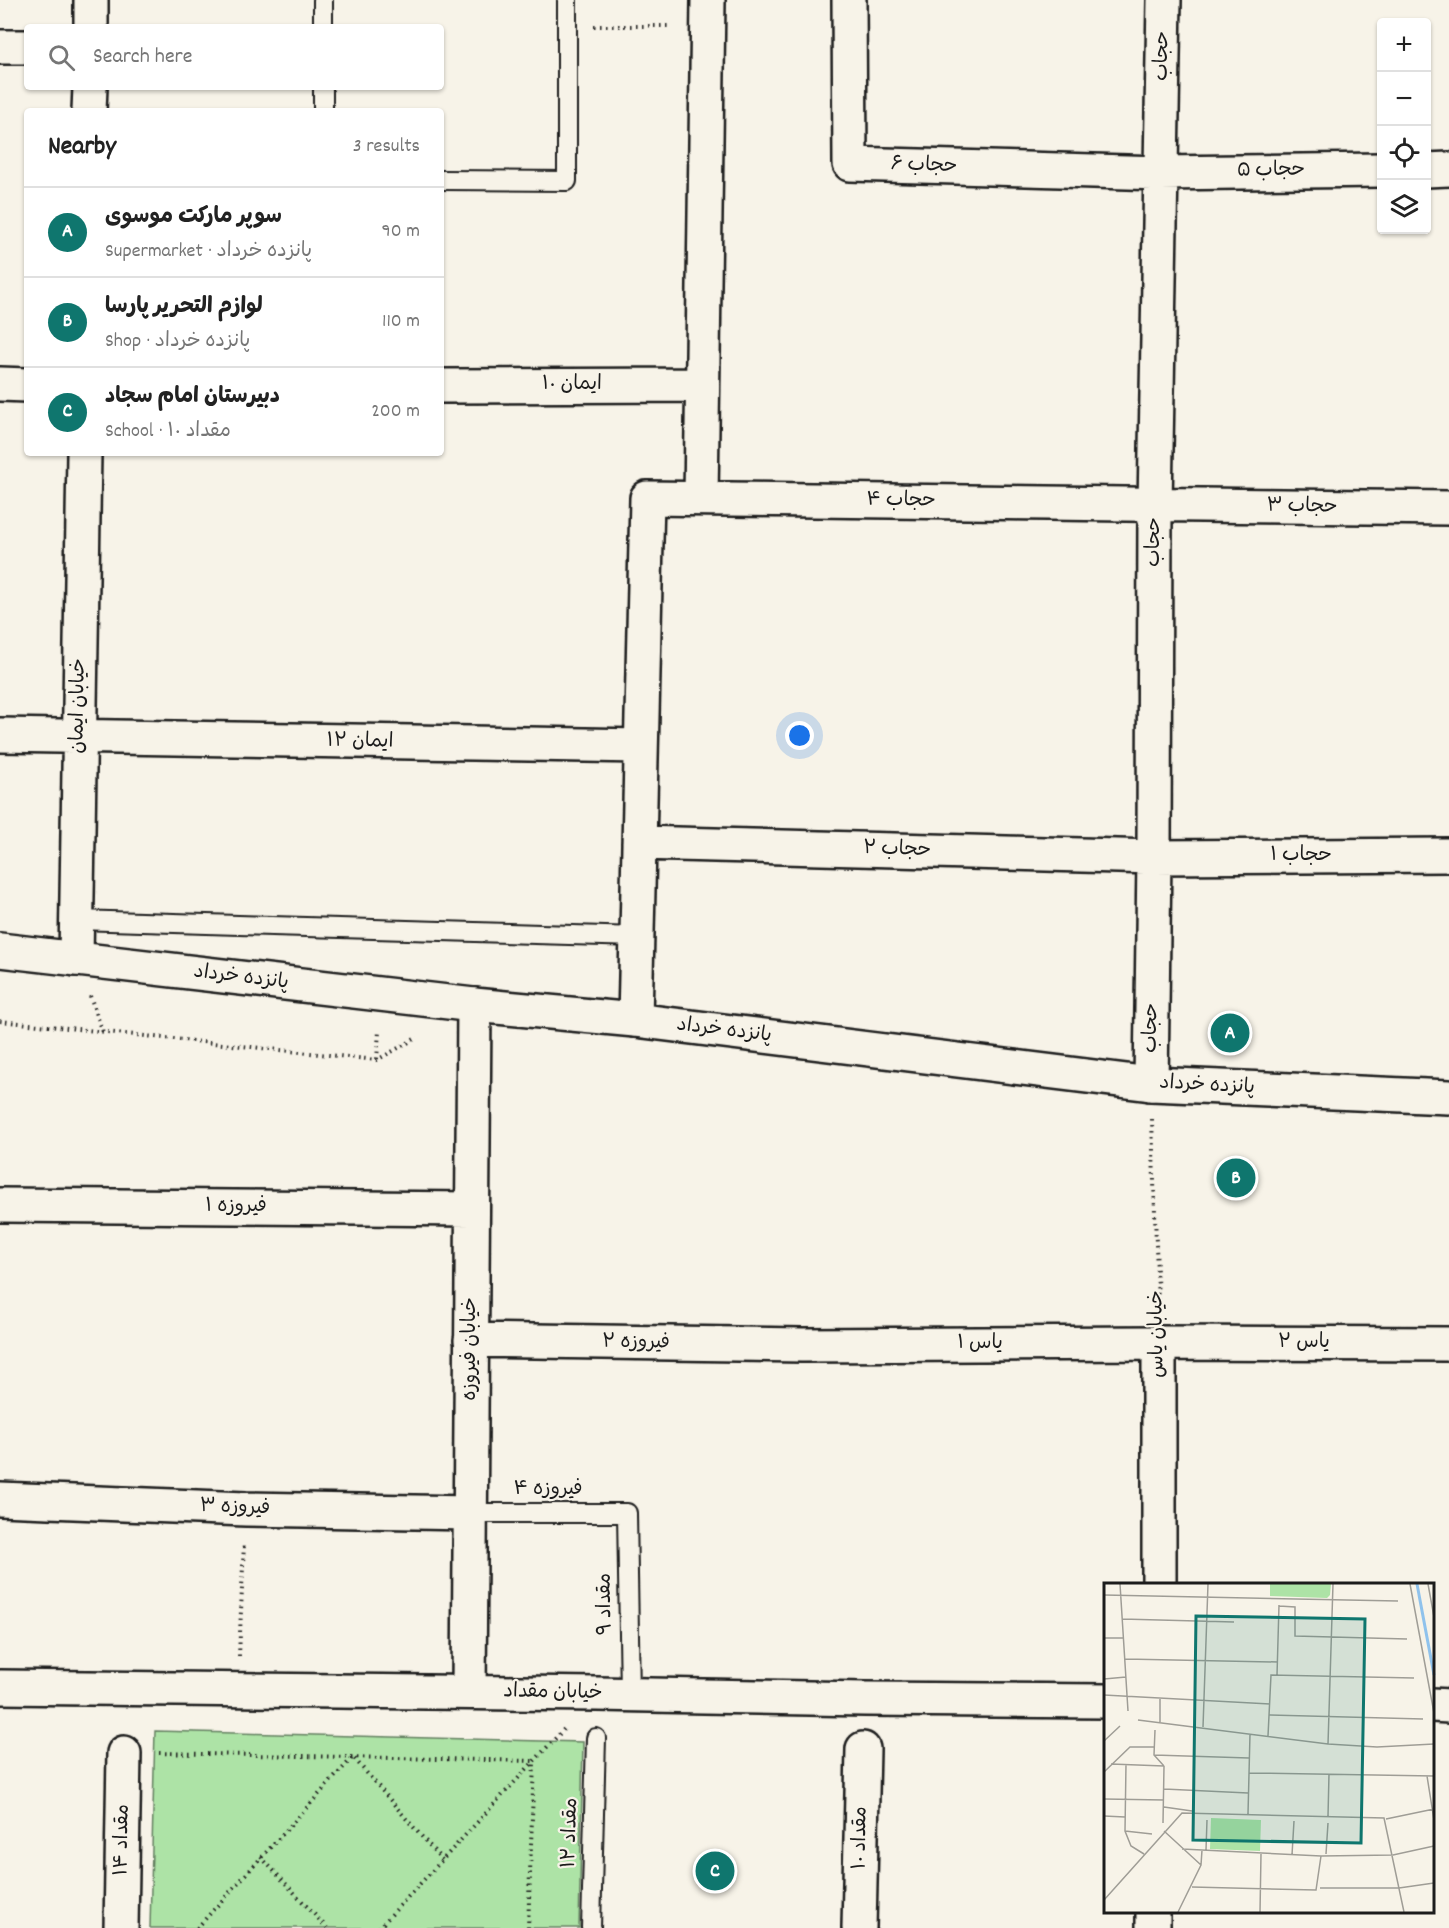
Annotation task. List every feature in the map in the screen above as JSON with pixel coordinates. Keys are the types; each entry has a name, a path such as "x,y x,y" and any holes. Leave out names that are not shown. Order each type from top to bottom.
{"street":[{"path":"91,0 91,24"},
{"name":"حجاب ۶","path":"849,0 850,164 1161,173"},
{"name":"حجاب","path":"1151,1084 1155,505 1164,0"},
{"path":"701,498 708,13"},
{"path":"0,47 24,47"},
{"path":"89,108 90,90"},
{"path":"1431,170 1449,169"},
{"name":"حجاب ۵","path":"1161,173 1377,170"},
{"path":"0,384 24,385"},
{"name":"ایمان ۱۰","path":"444,386 702,385"},
{"name":"خیابان ایمان","path":"76,958 84,456"},
{"name":"حجاب ۴","path":"641,746 647,498 1155,505"},
{"name":"حجاب ۳","path":"1155,505 1449,508"},
{"name":"ایمان ۱۲","path":"0,735 641,746"},
{"path":"635,1020 641,746"},
{"name":"حجاب ۲","path":"639,843 1154,857"},
{"name":"حجاب ۱","path":"1154,857 1449,855"},
{"name":"پانزده خرداد","path":"0,951 474,1005 635,1020 1151,1084 1449,1097"},
{"name":"خیابان فیروزه","path":"469,1692 474,1005"},
{"name":"فیروزه ۱","path":"0,1205 472,1209"},
{"name":"فیروزه ۲","path":"471,1340 802,1345"},
{"name":"یاس ۲","path":"1159,1343 1449,1344"},
{"name":"یاس ۱","path":"802,1345 1159,1343"},
{"name":"خیابان یاس","path":"1159,1343 1159,1583"},
{"name":"فیروزه ۳","path":"0,1499 246,1509 470,1513"},
{"name":"خیابان مقداد","path":"3,1685 1104,1701"},
{"name":"مقداد ۱۰","path":"859,1928 864,1749"},
{"name":"مقداد ۱۴","path":"121,1928 124,1753"}],"lane":[{"path":"323,0 323,24"},
{"path":"444,180 567,180 567,0"},
{"path":"323,90 323,108"},
{"path":"76,920 637,937"},
{"name":"فیروزه ۴","path":"470,1513 627,1513"},
{"name":"مقداد ۹","path":"627,1513 630,1695"},
{"name":"مقداد ۱۲","path":"591,1928 596,1738"}],"path":[{"path":"567,26 708,13"},
{"path":"0,1021 377,1060 425,1032"},
{"name":"خیابان یاس","path":"1151,1084 1159,1343"},
{"path":"238,1689 246,1509"},
{"path":"124,1753 534,1761"},
{"path":"197,1928 352,1757"},
{"path":"352,1757 442,1860"},
{"path":"379,1928 534,1761"},
{"path":"528,1928 534,1761"},
{"path":"261,1857 327,1928"}],"green space":[{"path":"155,1731 583,1742 579,1928 150,1928"}],"place":[{"name":"سوپر مارکت موسوی","path":"1230,1033"},
{"name":"لوازم التحریر پارسا","path":"1236,1178"},
{"name":"دبیرستان امام سجاد","path":"715,1871"}]}
